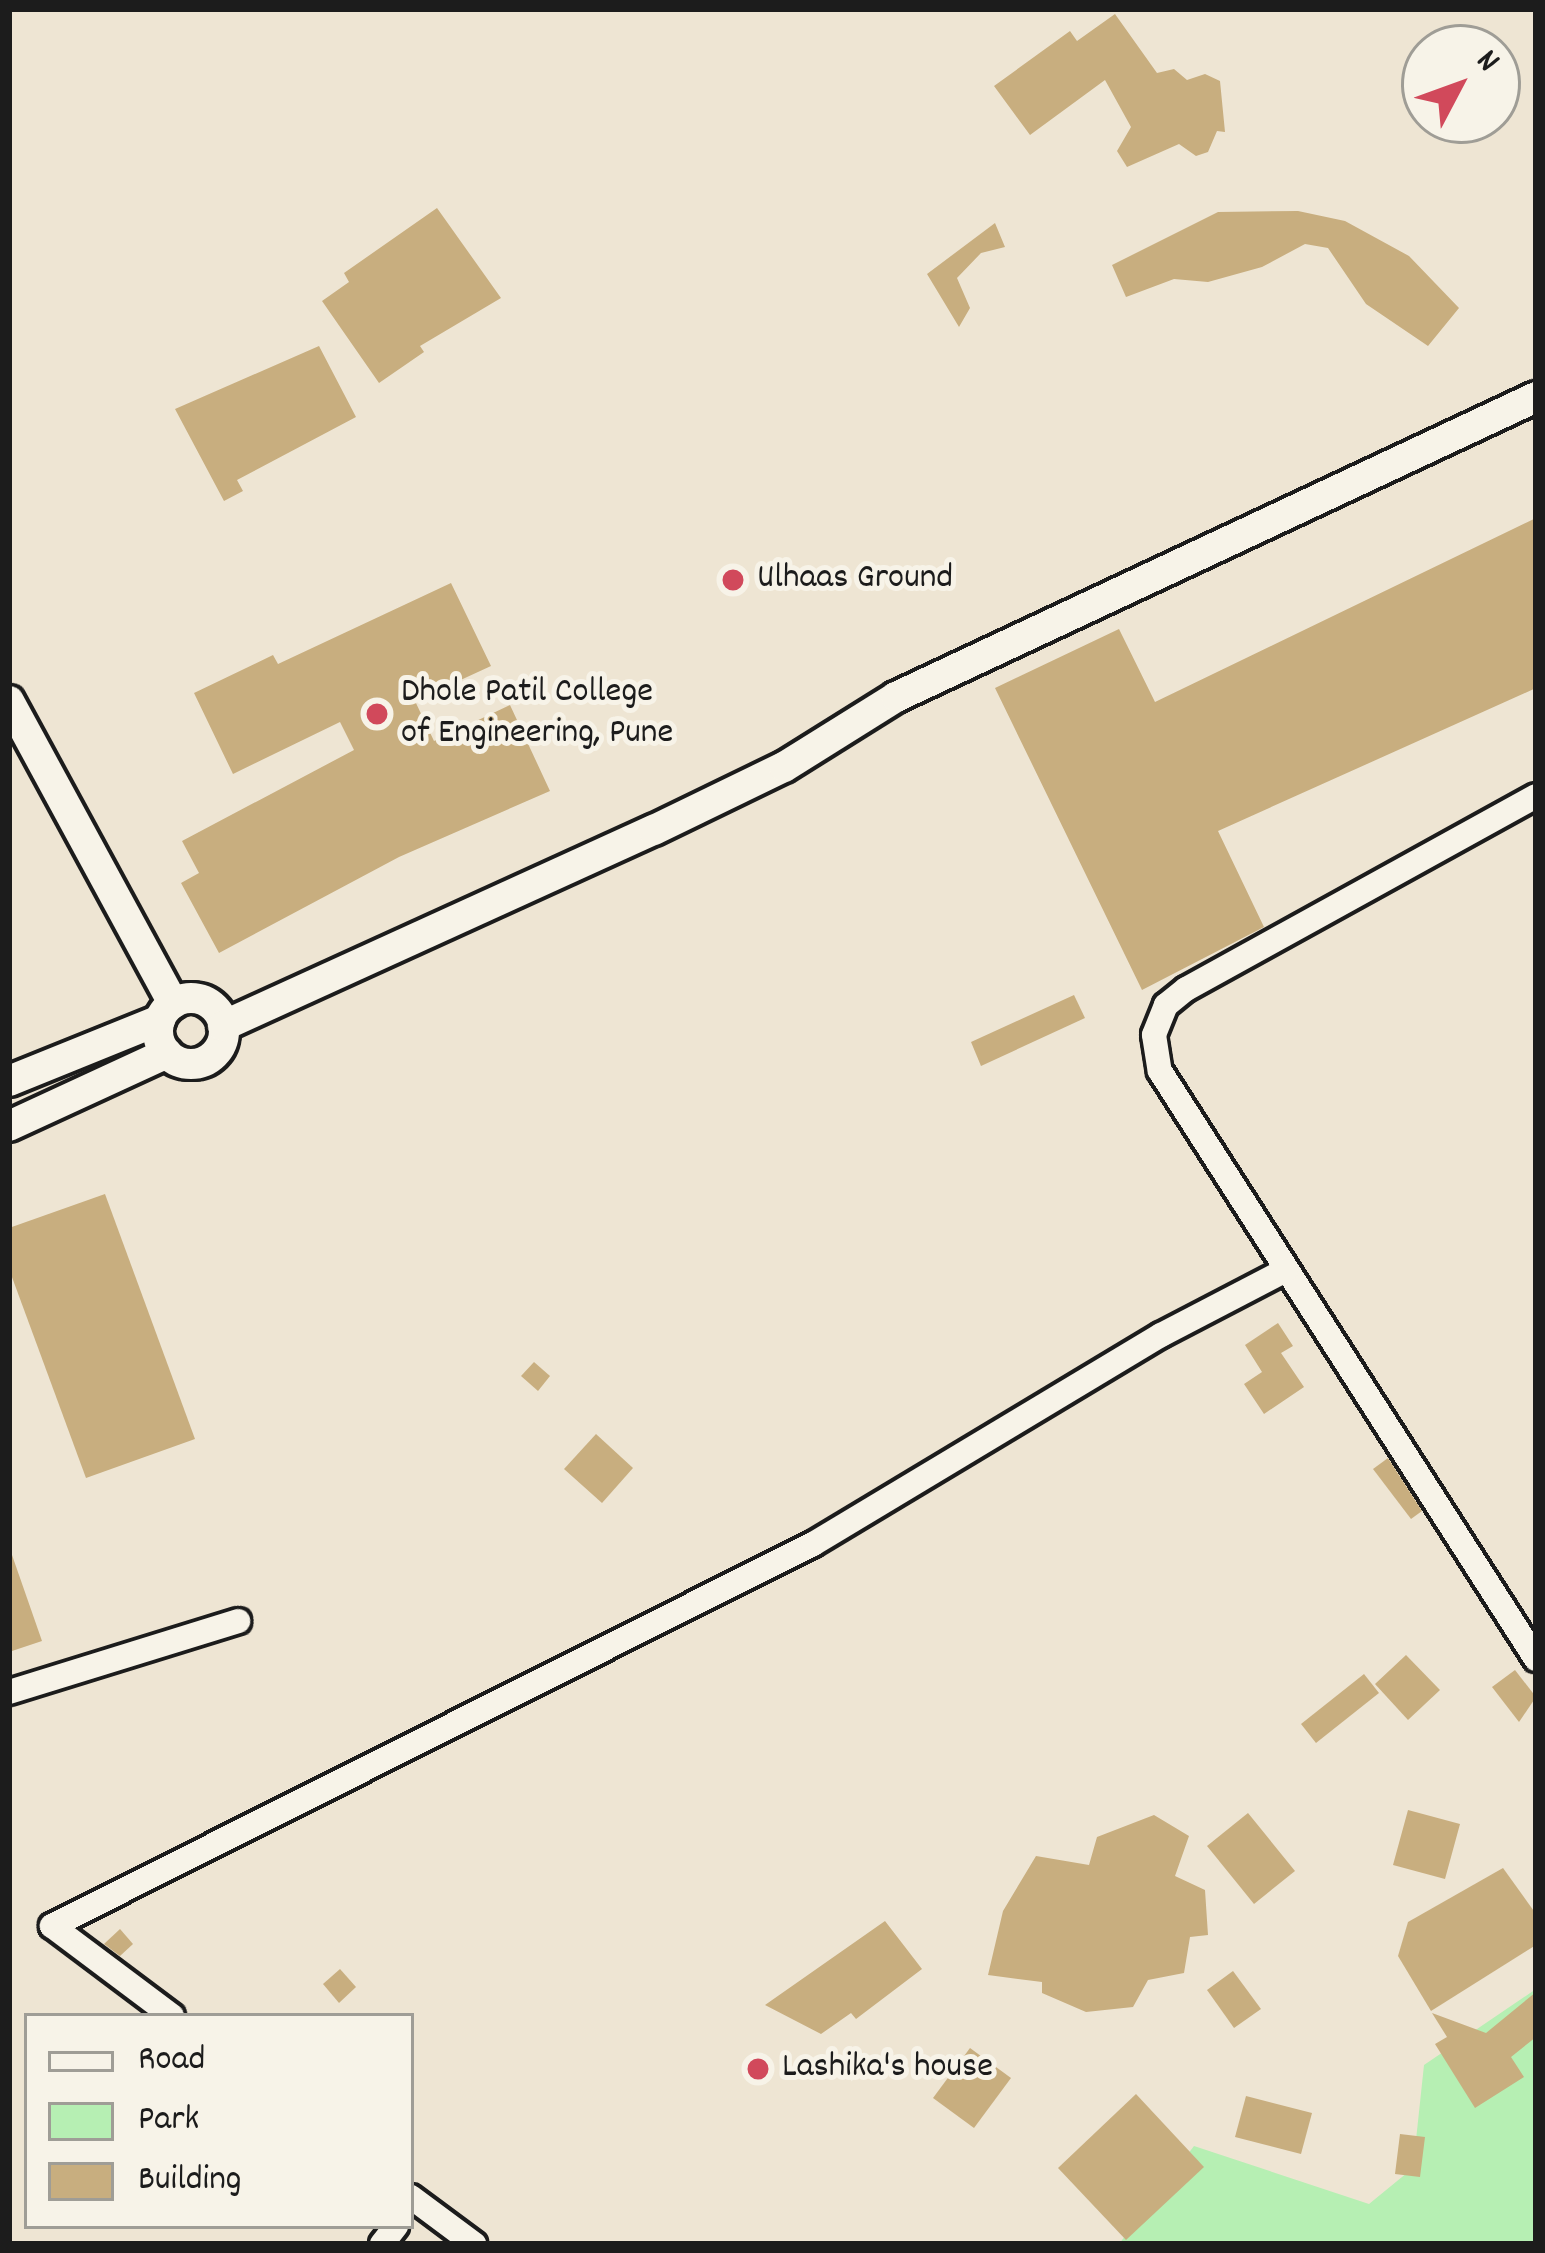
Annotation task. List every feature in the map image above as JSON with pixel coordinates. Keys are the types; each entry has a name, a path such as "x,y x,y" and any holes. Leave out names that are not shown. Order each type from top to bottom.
{"street":[{"path":"223,1026 654,830 784,767 896,697 1536,397"},
{"path":"9,700 166,1011 167,1053"},
{"path":"1536,796 1166,1005 1154,1034 1160,1071 1536,1659"},
{"path":"9,1081 166,1011 204,1001 223,1026 220,1047 203,1061 167,1053 9,1126"},
{"path":"168,2013 52,1926 813,1544 1161,1335 1286,1270"},
{"path":"9,1692 238,1621"},
{"path":"414,2203 474,2244"}],"green space":[{"path":"1536,1989 1536,2244 1119,2244 1194,2146 1369,2204 1413,2168 1424,2065"}],"building":[{"path":"1115,14 1157,73 1174,69 1187,80 1205,74 1220,81 1225,132 1217,131 1208,152 1196,156 1179,144 1127,167 1117,151 1131,127 1105,80 1030,135 994,86 1070,31 1077,41"},
{"path":"437,208 501,298 420,346 424,352 379,383 322,301 349,282 344,273"},
{"path":"1298,211 1345,221 1409,256 1459,308 1428,346 1366,304 1328,248 1305,244 1262,267 1208,282 1174,279 1126,297 1112,265 1218,212"},
{"path":"995,223 1005,247 981,253 957,278 970,308 959,327 927,274"},
{"path":"319,346 356,417 237,480 243,491 224,501 175,409"},
{"path":"1536,518 1536,688 1218,831 1264,927 1142,990 995,688 1119,629 1155,702"},
{"path":"451,583 491,666 415,701 434,741 510,705 550,791 399,857 219,953 181,883 199,873 182,841 354,750 340,722 233,774 194,693 273,655 278,664"},
{"path":"1074,995 1085,1018 981,1066 971,1042"},
{"path":"105,1194 195,1439 86,1478 9,1269 9,1228"},
{"path":"1278,1323 1293,1346 1281,1353 1304,1387 1264,1414 1244,1384 1262,1372 1245,1345"},
{"path":"534,1362 550,1376 538,1391 521,1376"},
{"path":"596,1434 633,1468 602,1503 564,1469"},
{"path":"1388,1458 1422,1511 1411,1519 1373,1469"},
{"path":"9,1556 42,1641 9,1652"},
{"path":"1406,1655 1440,1690 1408,1720 1375,1684"},
{"path":"1515,1670 1536,1697 1519,1722 1492,1687"},
{"path":"1364,1674 1379,1693 1316,1743 1301,1724"},
{"path":"1408,1810 1460,1824 1445,1879 1393,1865"},
{"path":"1248,1813 1295,1871 1254,1904 1207,1846"},
{"path":"1154,1815 1189,1836 1175,1876 1205,1890 1208,1935 1190,1937 1184,1973 1148,1980 1133,2007 1086,2012 1042,1993 1042,1982 988,1975 1003,1911 1036,1856 1089,1865 1097,1837"},
{"path":"1503,1868 1536,1914 1536,1945 1431,2011 1398,1956 1408,1922"},
{"path":"885,1921 922,1969 856,2019 851,2013 821,2034 765,2005"},
{"path":"120,1929 133,1944 120,1956 104,1944"},
{"path":"340,1969 356,1987 339,2003 323,1984"},
{"path":"1233,1971 1261,2009 1234,2028 1207,1990"},
{"path":"1536,1992 1536,2037 1511,2057 1524,2077 1475,2108 1435,2044 1447,2037 1432,2013 1486,2033"},
{"path":"970,2048 1011,2078 974,2128 933,2098"},
{"path":"1136,2094 1204,2167 1126,2240 1058,2168"},
{"path":"1246,2096 1312,2113 1301,2154 1235,2137"},
{"path":"1400,2134 1425,2137 1420,2177 1395,2174"}],"place":[{"name":"Ulhaas Ground","path":"733,580"},
{"name":"Dhole Patil College of Engineering, Pune","path":"377,714"},
{"name":"Lashika's house","path":"758,2069"}]}
